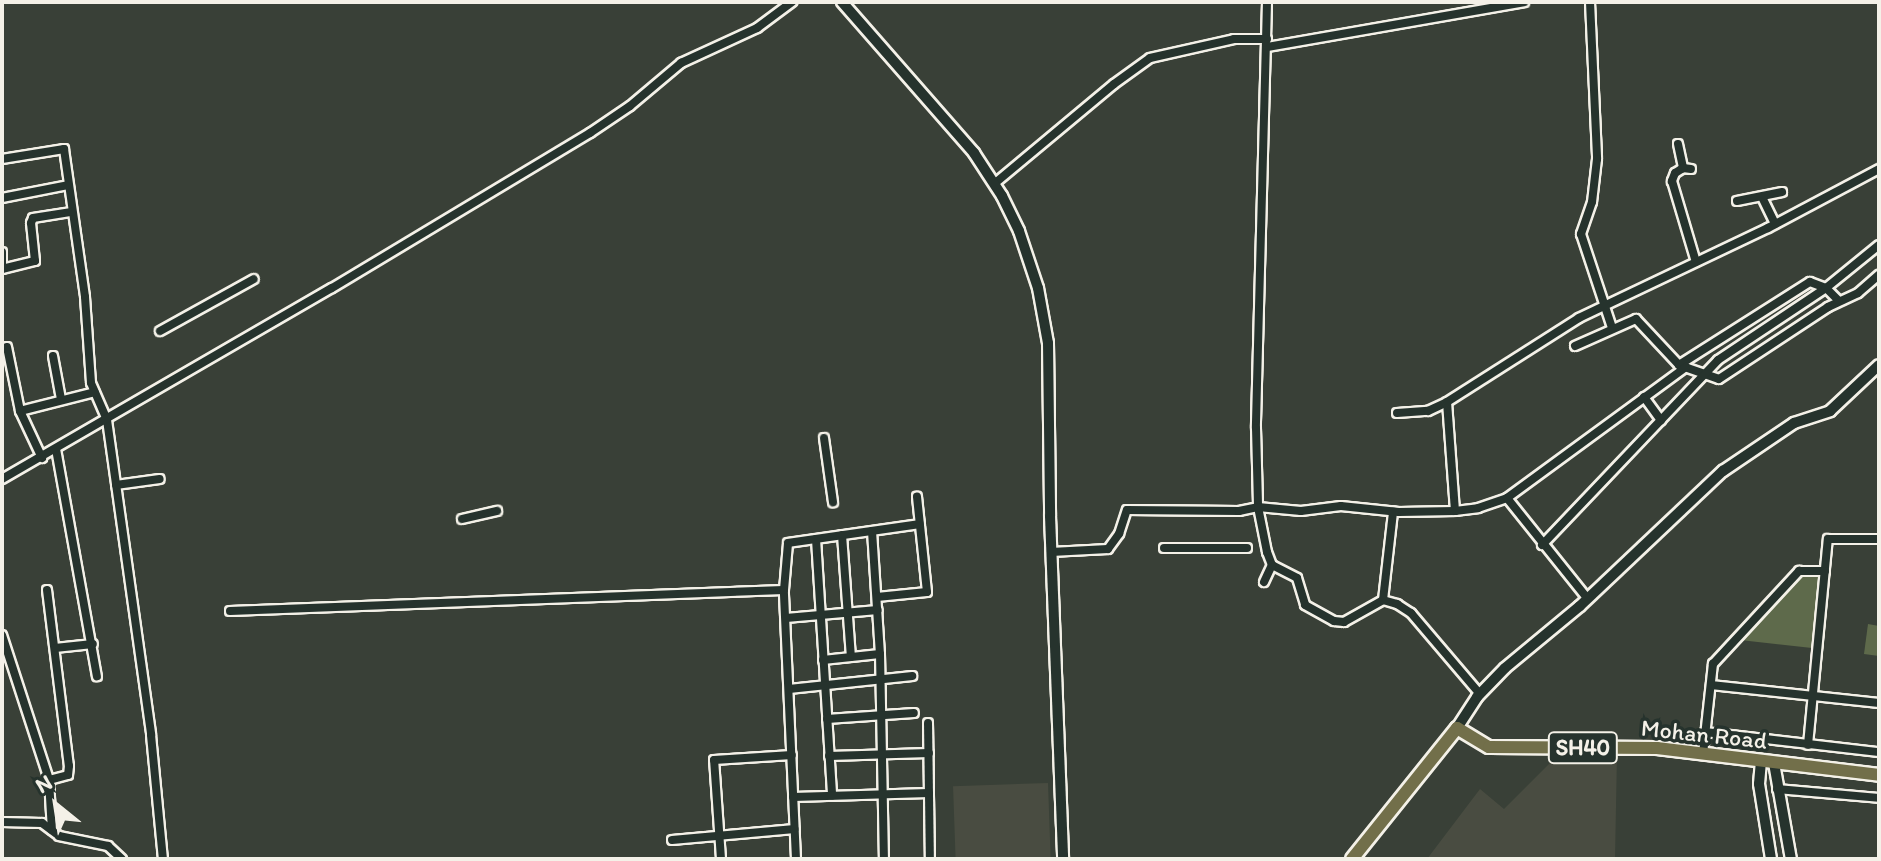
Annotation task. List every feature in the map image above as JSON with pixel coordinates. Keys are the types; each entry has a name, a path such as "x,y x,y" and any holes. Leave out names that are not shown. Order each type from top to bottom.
{"main road":[{"name":"Mohan Road","path":"1457,728 1489,747 1657,748 1879,775"},
{"path":"1352,859 1457,728"}],"street":[{"path":"2,479 107,420 590,133 630,106 681,63 757,28 792,2"},
{"path":"842,2 974,153 1021,237 1038,288 1048,343 1051,552 1063,859"},
{"path":"1264,582 1272,565 1258,507 1256,428 1267,2"},
{"path":"994,184 1150,58 1234,39 1267,43 1524,2"},
{"path":"1590,2 1597,159 1592,202 1581,234 1602,307 1612,328"},
{"path":"1678,144 1687,168 1675,173 1672,181 1696,262"},
{"path":"2,159 64,149 85,297 91,383 107,420 151,735 163,859"},
{"path":"1397,413 1428,411 1447,402 1602,307 1775,224 1879,169"},
{"path":"2,198 68,185"},
{"path":"1737,201 1782,192"},
{"path":"1762,197 1775,224"},
{"path":"2,252 2,269 35,261 33,218 72,212"},
{"path":"1542,545 1718,360 1826,288 1879,245"},
{"path":"1575,346 1636,319 1682,366 1719,379 1839,301 1858,293 1879,275"},
{"path":"160,331 254,279"},
{"path":"1051,552 1108,549 1119,534 1127,510 1239,511 1258,507 1301,511 1341,506 1393,512 1478,508 1507,498 1682,366 1807,283 1813,281 1826,288 1839,301"},
{"path":"7,347 20,411 42,458"},
{"path":"53,356 61,399"},
{"path":"1457,728 1480,694 1505,668 1588,599 1723,471 1794,423 1830,411 1879,365"},
{"path":"20,411 95,392"},
{"path":"1644,397 1661,420"},
{"path":"1447,402 1455,511"},
{"path":"824,438 833,502"},
{"path":"56,449 97,676"},
{"path":"116,485 160,479"},
{"path":"877,597 927,592 917,497"},
{"path":"1507,498 1588,599"},
{"path":"462,519 497,511"},
{"path":"1383,600 1393,512"},
{"path":"796,859 784,590 788,543 920,524"},
{"path":"872,531 881,679 884,859"},
{"path":"842,535 851,657"},
{"path":"816,539 832,796"},
{"path":"1808,745 1828,539 1879,539"},
{"path":"1164,548 1247,548"},
{"path":"1272,565 1297,578 1305,605 1334,621 1344,622 1383,600"},
{"path":"1703,754 1713,664 1799,571 1825,571"},
{"path":"47,590 69,766 68,775 49,780"},
{"path":"230,611 784,590"},
{"path":"1383,600 1411,613 1480,694"},
{"path":"786,618 878,610"},
{"path":"2,635 49,780 52,830"},
{"path":"55,648 93,644"},
{"path":"823,660 880,654"},
{"path":"789,689 912,676"},
{"path":"1711,685 1879,703"},
{"path":"827,719 914,713"},
{"path":"928,723 930,859"},
{"path":"1705,732 1879,752"},
{"path":"829,756 929,753"},
{"path":"721,859 714,760 792,755"},
{"path":"1768,762 1777,789 1790,854 1770,856 1759,784 1768,762"},
{"path":"1777,789 1879,798"},
{"path":"793,797 929,793"},
{"path":"2,822 42,823 59,836 108,846 122,859"},
{"path":"672,840 795,829"}],"shaded area":[{"path":"1617,754 1615,859 1427,859 1480,789 1504,809 1557,756"},
{"path":"1048,783 1051,859 956,859 953,786"}],"green space":[{"path":"1801,575 1821,577 1812,648 1740,640"},
{"path":"1868,624 1879,626 1879,656 1864,654"}]}
